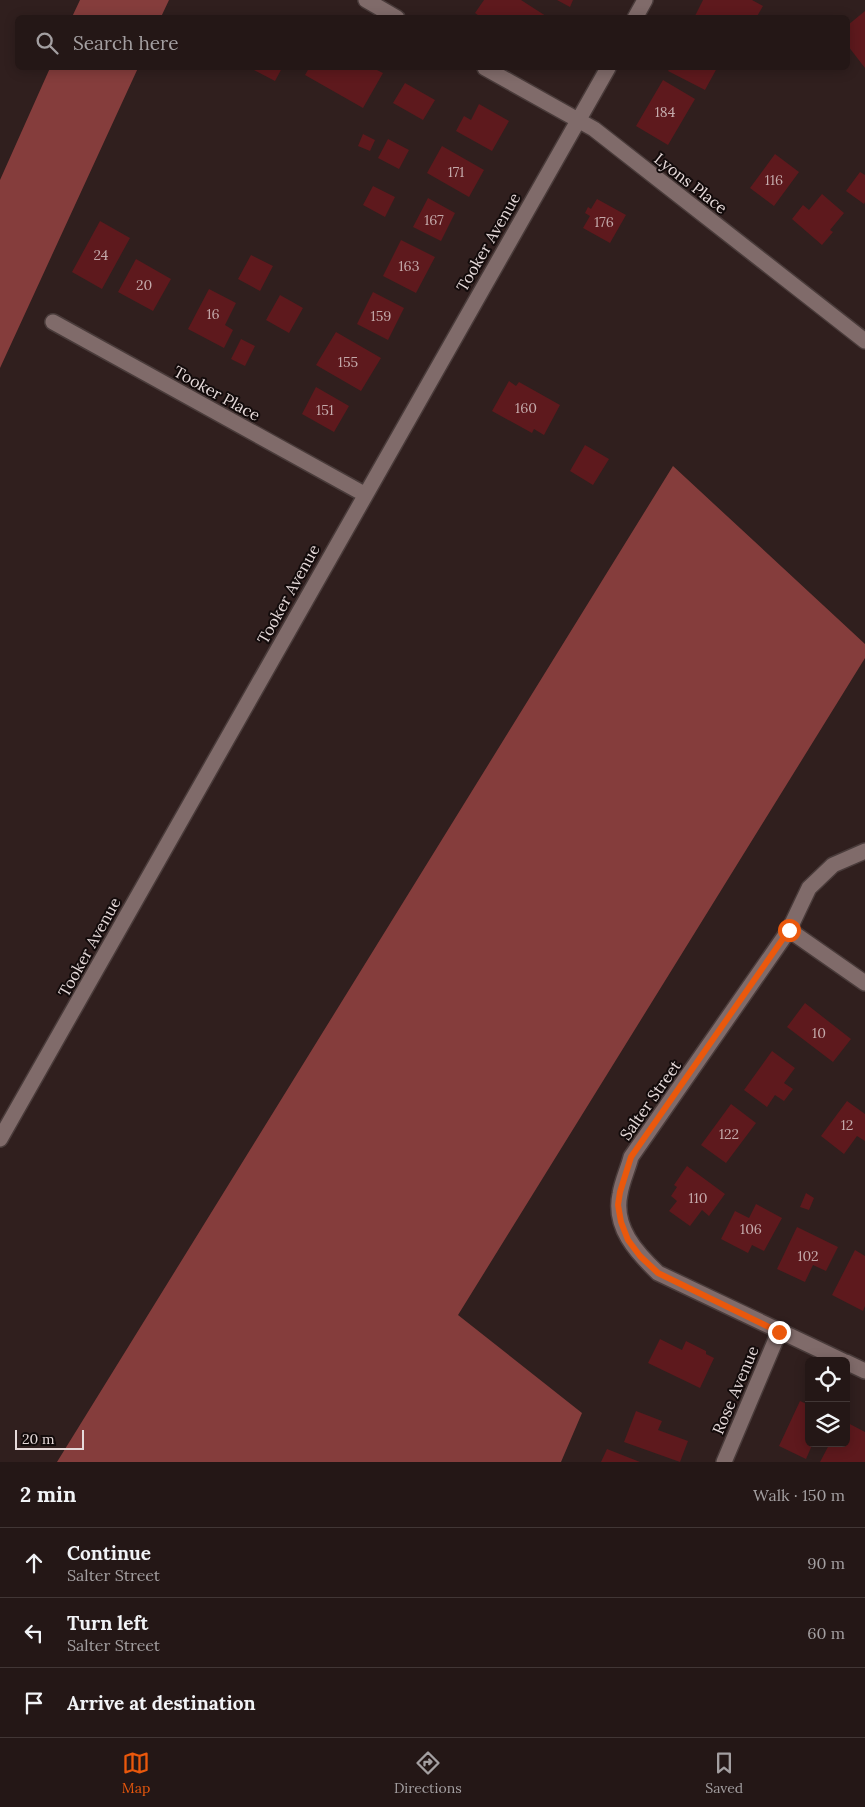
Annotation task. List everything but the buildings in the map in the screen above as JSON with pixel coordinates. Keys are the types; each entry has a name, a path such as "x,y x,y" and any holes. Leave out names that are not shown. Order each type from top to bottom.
{"street":[{"path":"366,0 392,15"},
{"path":"637,15 645,0"},
{"name":"Lyons Place","path":"489,70 594,129 865,341"},
{"name":"Tooker Avenue","path":"0,1139 364,494 607,70"},
{"name":"Tooker Place","path":"53,322 364,494"},
{"name":"Salter Street","path":"836,1357 779,1332 658,1273 640,1256 628,1240 621,1222 618,1205 631,1157 789,930 809,888 833,865 865,850"},
{"path":"789,930 865,983"},
{"name":"Rose Avenue","path":"724,1462 779,1332"},
{"name":"Salter Street","path":"850,1364 865,1371"}],"shaded area":[{"path":"80,0 169,0 162,15 73,15"},
{"path":"49,70 137,70 0,368 0,180"},
{"path":"673,466 865,644 865,658 458,1315 582,1413 561,1462 57,1462"}],"route":[{"path":"779,1332 658,1273 640,1256 628,1240 621,1222 618,1205 631,1157 789,930"}]}
